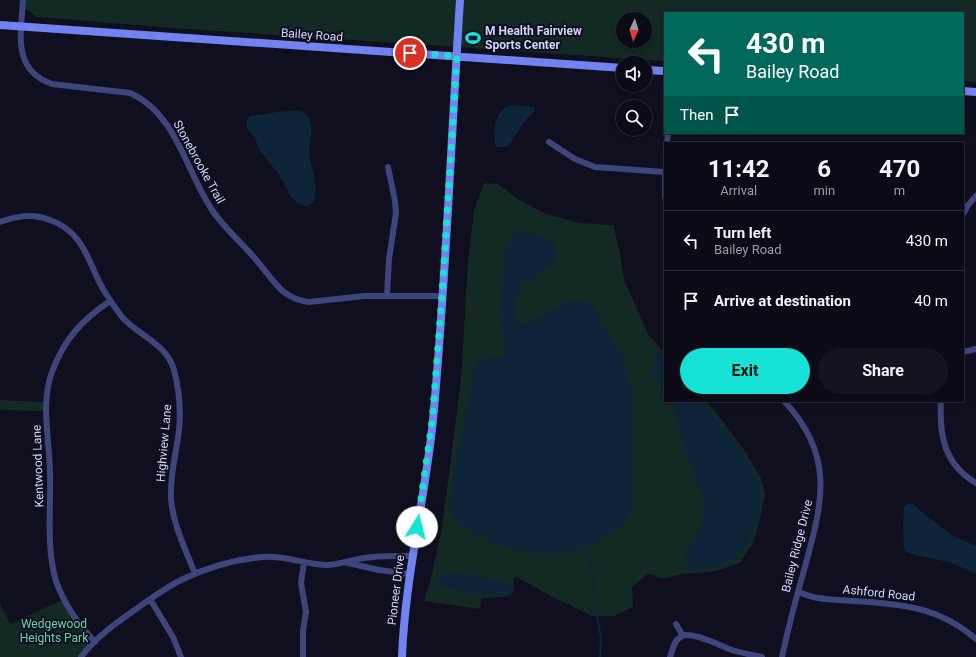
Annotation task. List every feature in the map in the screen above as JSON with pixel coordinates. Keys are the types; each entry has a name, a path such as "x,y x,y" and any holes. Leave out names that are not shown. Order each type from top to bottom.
{"street":[{"name":"Stonebrooke Trail","path":"23,0 22,54 24,62 29,69 43,81 52,84 130,93 140,97 149,104 169,129 186,158 196,182 214,212 284,293 300,301 309,302 358,296 442,296"},
{"name":"Pioneer Drive","path":"402,657 412,556 432,422 442,296 460,0"},
{"name":"Bailey Road","path":"0,25 616,67"},
{"path":"652,70 664,71"},
{"path":"964,91 976,92"},
{"path":"549,142 575,159 595,167 664,172"},
{"path":"387,295 389,259 396,213 388,168"},
{"path":"965,203 976,196"},
{"name":"Highview Lane","path":"0,222 22,216 34,216 65,226 75,235 82,245 110,301 127,322 164,350 170,358 174,368 179,396 180,413 172,469 171,501 177,527 195,574"},
{"name":"Kentwood Lane","path":"95,642 70,612 53,570 50,545 50,459 46,407 52,374 66,342 84,321 110,301"},
{"path":"964,352 976,349"},
{"name":"Bailey Ridge Drive","path":"782,657 820,506 822,491 819,460 808,432 798,417 785,402"},
{"path":"941,402 940,420 943,443 954,464 976,483"},
{"path":"81,657 95,642 118,622 150,599 181,580 220,565 262,557 283,557 304,562 328,565 384,555 412,556"},
{"path":"303,657 303,631 306,612 301,583 304,562"},
{"path":"348,562 379,570 410,574"},
{"name":"Ashford Road","path":"798,592 825,599 891,603 917,608 955,624 976,639"},
{"path":"150,599 170,632 182,657"},
{"path":"676,624 683,636"},
{"path":"670,657 675,643 683,636 688,635 733,650 762,657"}],"green space":[{"name":"M Health Fairview Sports Center","path":"23,0 976,0 976,82 964,81 964,12 664,12 664,61 652,60 652,56 616,56 616,58 174,28 37,17 23,7"},
{"path":"484,183 498,184 516,198 543,213 579,223 613,225 619,248 624,280 649,336 664,352 664,402 708,402 744,450 761,479 765,494 761,515 754,541 740,563 716,571 682,574 662,579 649,573 632,587 633,607 614,616 592,616 549,595 517,577 513,579 514,592 505,597 482,598 479,609 424,601 431,578 442,528 461,379 468,262 474,211"},
{"path":"0,400 47,402 46,411 0,410"},
{"name":"Wedgewood Heights Park","path":"64,599 95,642 81,657 0,657 0,603 10,624"}],"water":[{"path":"510,105 534,107 535,111 524,122 509,144 501,147 496,146 496,121 501,112"},
{"path":"284,111 302,112 305,113 310,119 312,128 309,153 316,191 315,199 312,204 306,206 297,203 291,196 269,161 260,151 255,139 246,125 250,116"},
{"path":"521,231 553,241 557,259 551,265 522,284 515,303 516,318 522,323 529,324 561,305 579,299 590,305 596,311 606,332 625,361 631,399 633,497 630,510 625,520 607,535 584,546 560,552 538,553 518,550 488,540 481,537 458,521 453,516 451,508 451,498 459,444 474,372 477,364 482,359 505,356 506,346 500,326 506,246 513,235"},
{"path":"657,354 664,358 664,387 654,373 652,364 655,355"},
{"path":"672,402 702,402 730,435 749,462 761,492 757,519 752,534 741,552 726,562 712,567 693,570 687,564 685,559 702,523 703,500 686,452"},
{"path":"911,503 942,528 956,537 976,546 976,574 952,563 911,554 906,551 904,547 903,527 904,508 907,504"},
{"path":"456,573 475,575 486,579 509,583 511,589 509,593 499,596 459,591 437,583 439,578 447,574"}],"waterway":[{"path":"582,547 590,562 593,578 595,608 601,637 600,657"}],"place":[{"name":"M Health Fairview Sports Center","path":"473,38"}],"route":[{"path":"410,53 457,56 442,296 432,422 417,527"}]}
